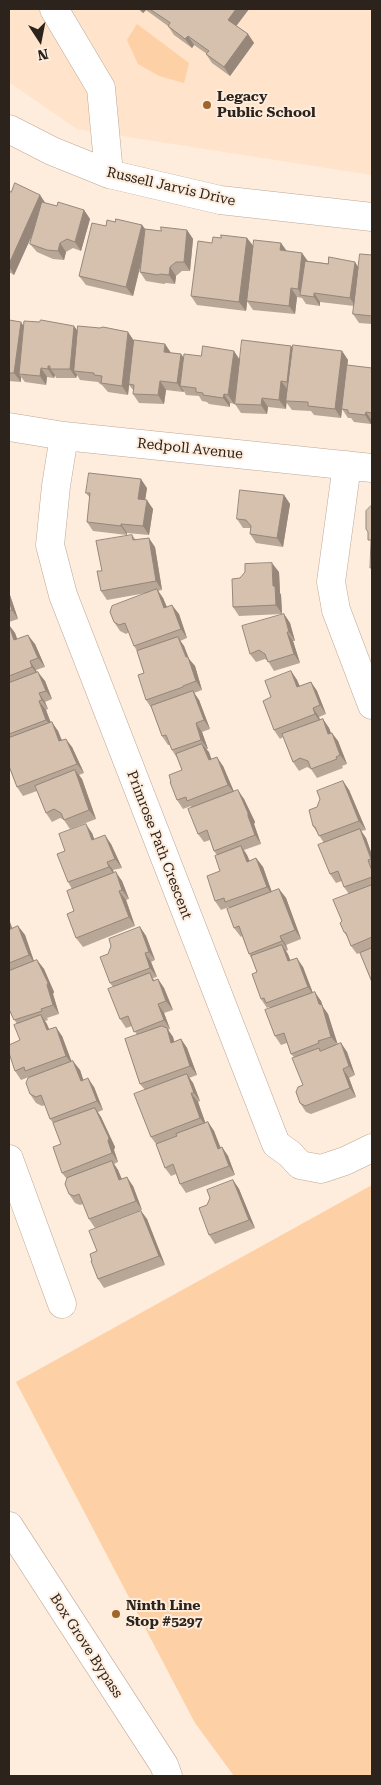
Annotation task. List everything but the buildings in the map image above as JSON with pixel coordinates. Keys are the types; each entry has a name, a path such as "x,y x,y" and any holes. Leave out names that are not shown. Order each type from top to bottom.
{"street":[{"path":"54,9 101,88 109,174"},
{"name":"Russell Jarvis Drive","path":"9,129 52,151 109,174 220,200 372,217"},
{"name":"Redpoll Avenue","path":"9,426 64,436 360,466"},
{"name":"Primrose Path Crescent","path":"64,436 50,545 63,596 276,1144 290,1154 300,1165 321,1169 345,1161 372,1148"},
{"path":"360,466 330,582 336,610 372,705"},
{"path":"9,1160 62,1304"},
{"name":"Box Grove Bypass","path":"9,1526 169,1773"}],"shaded area":[{"name":"Legacy Public School","path":"9,9 372,9 372,175 77,129 9,82"},
{"path":"137,24 189,63 184,83 159,76 138,64 127,40"},
{"path":"372,1185 372,1776 234,1776 195,1723 16,1382"}],"place":[{"name":"Legacy Public School","path":"207,105"},
{"name":"Ninth Line Stop #5297","path":"116,1614"}]}
